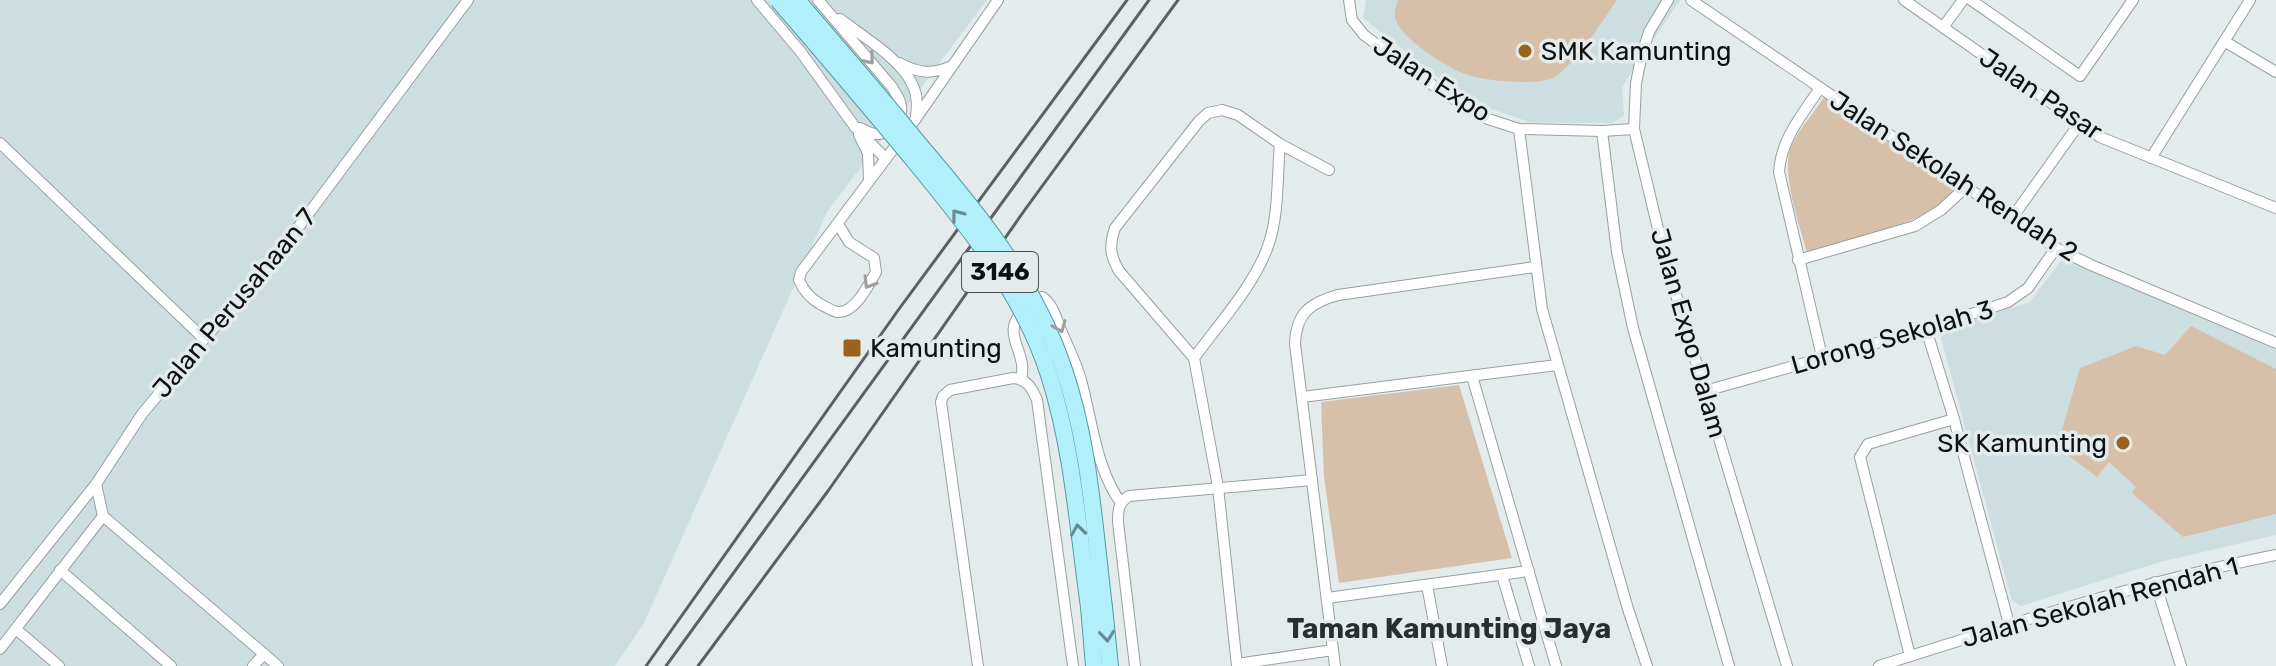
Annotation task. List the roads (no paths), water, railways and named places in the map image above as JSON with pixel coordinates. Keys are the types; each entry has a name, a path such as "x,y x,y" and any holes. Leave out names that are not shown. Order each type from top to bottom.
{"main road":[{"name":"3146","path":"778,0 958,214 1003,275 1030,327 1048,372 1065,429 1096,607 1110,666"},
{"name":"3146","path":"797,0 974,209 1015,267 1047,325 1064,368 1087,467 1096,607 1094,666"}],"street":[{"name":"Jalan Perusahaan 7","path":"0,604 96,484 142,414 300,225 468,0"},
{"path":"757,0 800,51 855,127 886,159"},
{"path":"838,224 849,242 874,258 876,272 854,304 847,310 837,312 808,295 799,280 801,272 915,120 998,0"},
{"name":"Jalan Expo","path":"1349,0 1352,20 1364,35 1445,94 1488,119 1519,129 1634,129"},
{"name":"Jalan Expo Dalam","path":"1668,0 1649,32 1642,54 1636,83 1634,129 1665,258 1787,666"},
{"name":"Jalan Sekolah Rendah 2","path":"1691,0 2056,248 2276,343"},
{"name":"Jalan Pasar","path":"1904,0 2100,137 2276,208"},
{"path":"1944,26 1963,0"},
{"path":"1971,0 2080,76 2133,0"},
{"path":"2151,158 2246,1"},
{"path":"820,3 892,87 900,101 901,111 896,123 882,134 855,127"},
{"path":"820,3 894,60 919,72 931,73 952,66"},
{"path":"2224,41 2276,72"},
{"path":"894,60 913,86 917,101 915,120"},
{"path":"1820,88 1785,141 1779,172 1822,357"},
{"path":"1329,170 1280,144 1238,115 1222,110 1208,113 1115,228 1110,242 1111,257 1119,271 1194,358 1218,487 1237,665 1333,650"},
{"path":"2012,218 2079,124"},
{"path":"855,127 868,153 869,182"},
{"path":"1519,129 1542,309 1647,666"},
{"path":"1602,131 1617,252 1633,328 1729,666"},
{"path":"0,143 204,339"},
{"path":"1194,358 1247,285 1270,242 1280,144"},
{"path":"1798,260 1915,226 1941,210 1967,186"},
{"name":"Lorong Sekolah 3","path":"1705,391 1926,329 2008,302 2028,288 2056,248"},
{"path":"1335,666 1302,397 1296,332 1300,317 1323,299 1338,295 1535,267"},
{"path":"1021,379 1023,363 1013,334 1015,319 1037,297 1042,297 1053,310 1080,375 1103,468 1121,503"},
{"path":"1926,329 1954,419 2009,624"},
{"path":"1302,397 1557,365"},
{"path":"1472,376 1556,666"},
{"path":"978,666 941,402 950,390 1013,378 1029,384 1037,400 1073,666"},
{"path":"1910,656 1860,457 1868,444 1954,419"},
{"path":"1135,666 1118,522 1121,503 1129,496 1312,480"},
{"path":"96,484 103,516 278,666"},
{"path":"0,649 103,516"},
{"name":"Jalan Sekolah Rendah 1","path":"1879,666 2155,582 2276,555"},
{"path":"60,570 171,666"},
{"path":"1327,598 1529,571"},
{"path":"1502,575 1529,666"},
{"path":"2155,582 2181,666"},
{"path":"1427,585 1442,666"},
{"path":"16,629 59,666"},
{"path":"253,666 264,654"}],"railway":[{"path":"646,666 899,309 1127,0"},
{"path":"666,666 1149,0"},
{"path":"698,666 828,491 1024,211 1178,0"}],"place":[{"name":"SMK Kamunting","path":"1525,51"},
{"name":"Kamunting","path":"852,348"},
{"name":"SK Kamunting","path":"2123,443"}],"district":[{"name":"Taman Kamunting Jaya","path":"1449,628"}]}
